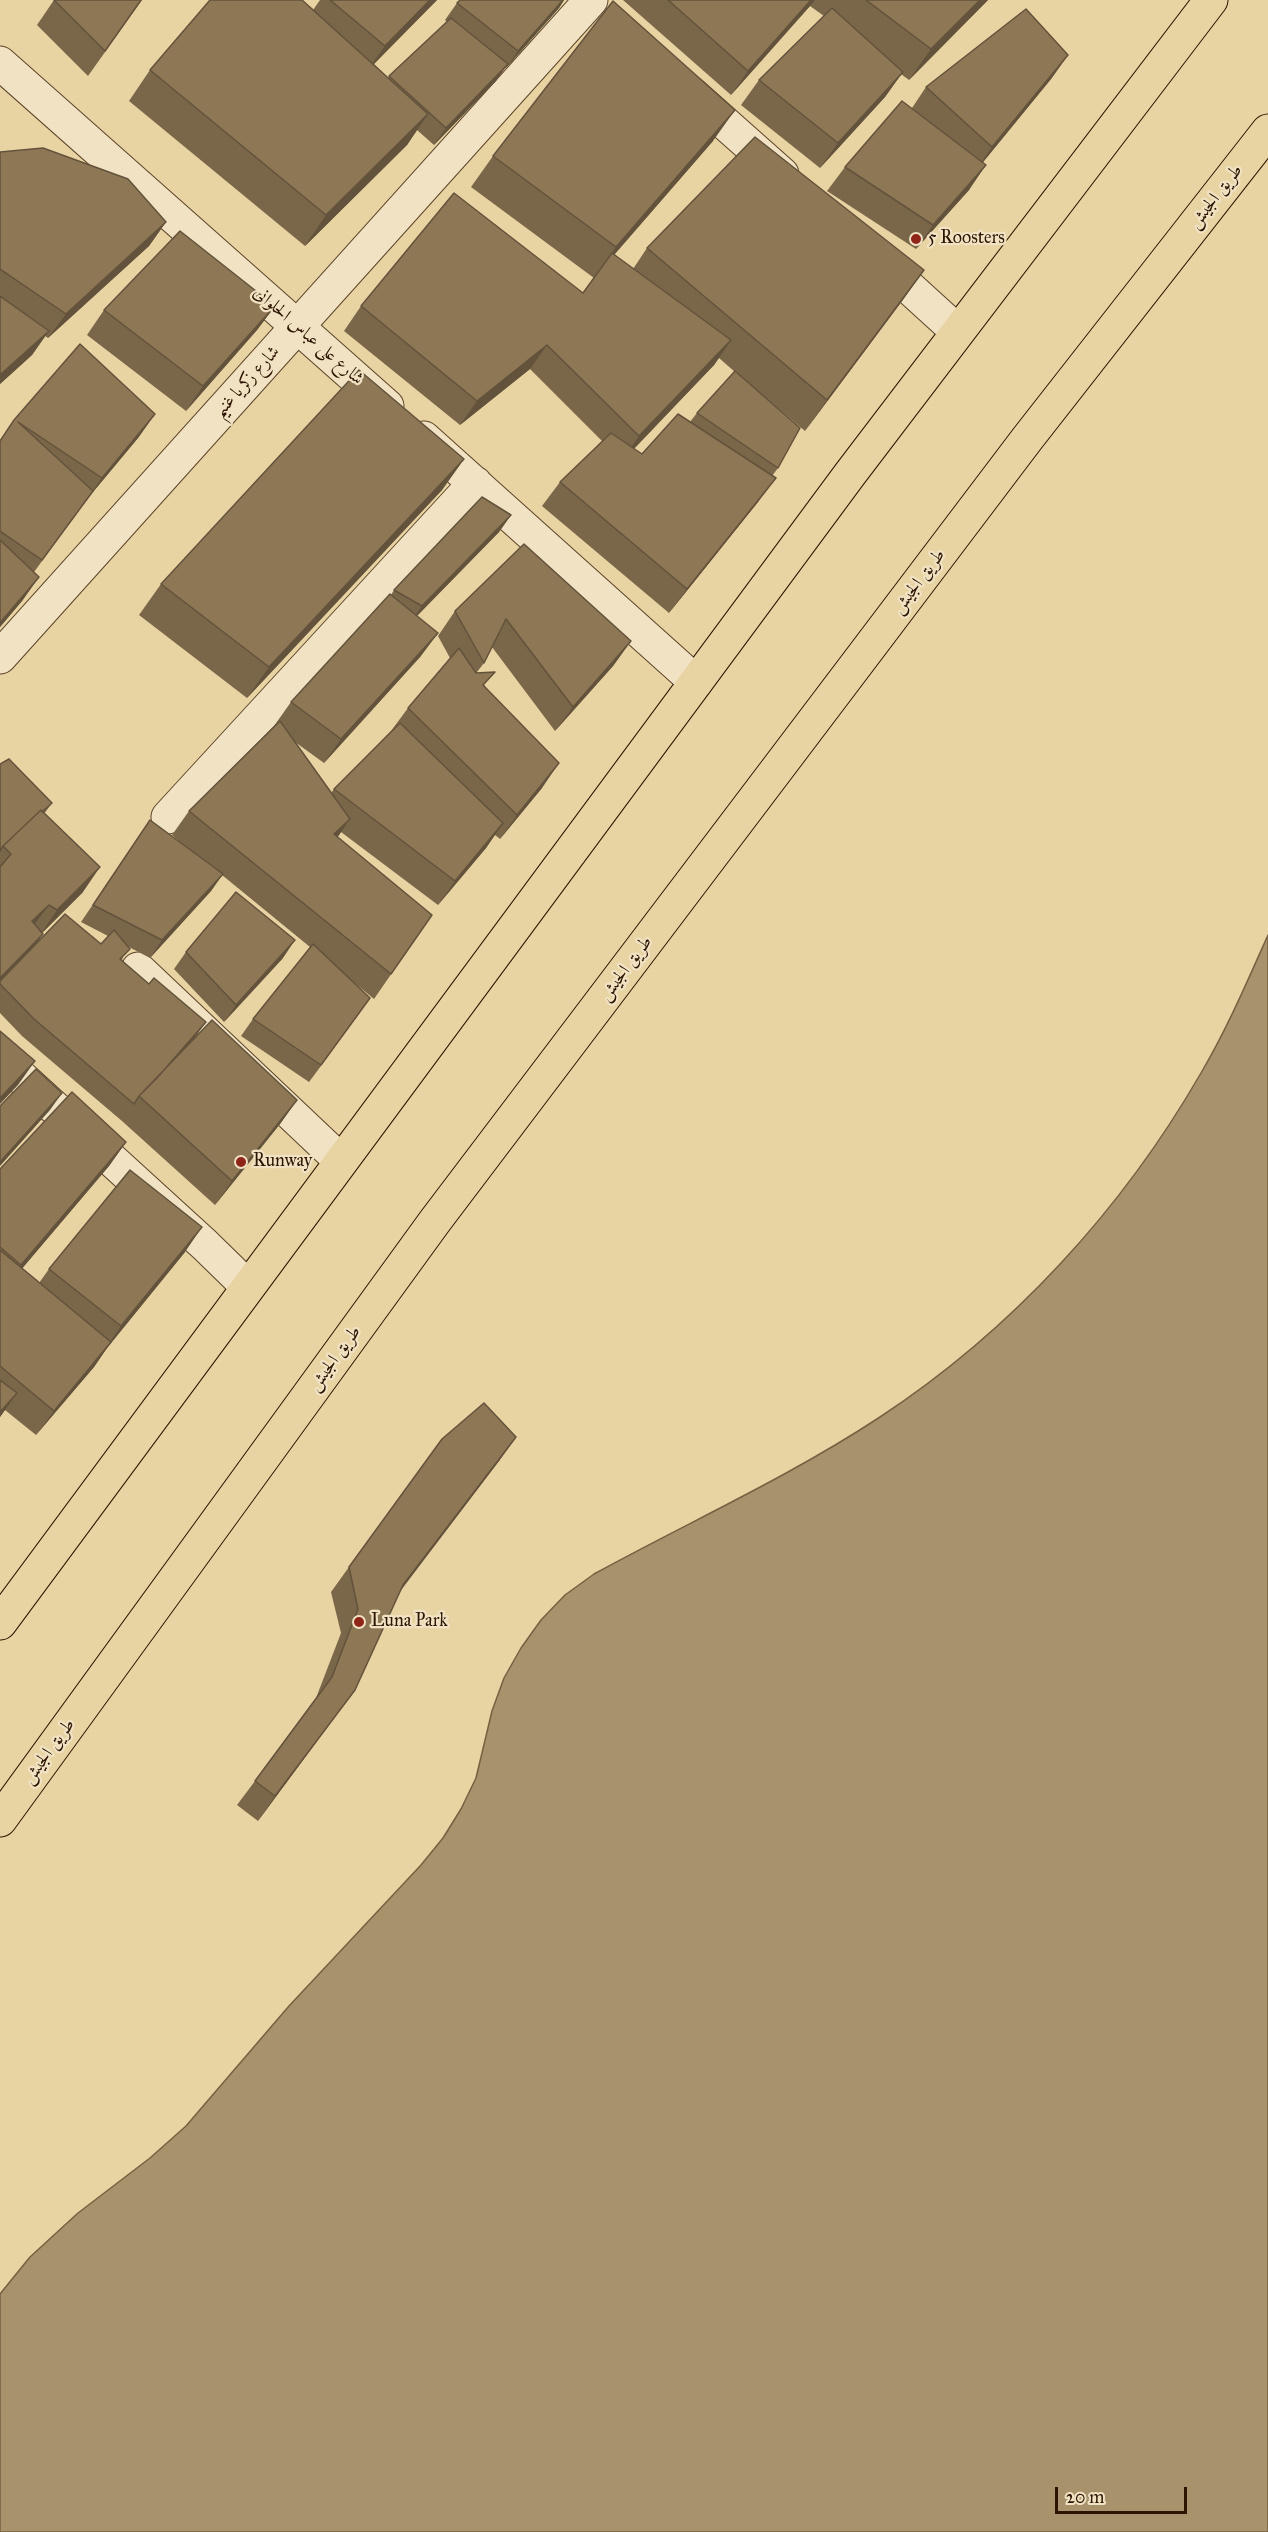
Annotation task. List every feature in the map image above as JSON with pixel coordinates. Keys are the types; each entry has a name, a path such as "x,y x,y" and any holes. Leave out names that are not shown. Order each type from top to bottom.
{"highway":[{"path":"2,1615 957,331 1211,0"},
{"name":"طريق الجيش","path":"0,1821 435,1221 1027,439 1268,131"}],"street":[{"name":"شارع زكريا غنيم","path":"0,657 297,326 593,5"},
{"name":"شارع على عباس الحلوانى","path":"0,63 475,483 696,682"},
{"path":"669,74 802,192"},
{"path":"856,239 957,331"},
{"path":"168,817 475,483"},
{"path":"138,969 341,1161"},
{"path":"0,1058 248,1287"}],"shaded area":[{"path":"1268,935 1268,2532 0,2532 0,2294 30,2257 78,2213 150,2158 186,2126 289,2006 421,1865 443,1838 476,1778 492,1711 504,1678 521,1648 541,1620 565,1595 594,1574 810,1460 880,1417 975,1346 1060,1264 1100,1219 1170,1124 1219,1039"}],"building":[{"path":"54,0 141,0 105,51"},
{"path":"210,0 302,0 428,114 326,215 150,70"},
{"path":"330,0 430,0 385,46"},
{"path":"460,0 563,0 518,51 457,3"},
{"path":"668,0 811,0 748,71"},
{"path":"866,0 980,0 931,49"},
{"path":"613,1 735,110 616,247 493,156"},
{"path":"832,8 903,72 838,143 759,80"},
{"path":"1026,9 1068,55 992,147 926,87"},
{"path":"451,18 508,64 446,128 389,76"},
{"path":"902,101 986,165 933,225 845,167"},
{"path":"755,137 924,270 827,400 647,248"},
{"path":"43,148 128,179 166,222 66,314 0,269 0,152"},
{"path":"454,193 583,293 612,253 731,340 639,436 547,345 477,401 361,306"},
{"path":"180,231 275,306 203,386 104,310"},
{"path":"0,296 49,331 0,375"},
{"path":"80,344 155,414 102,478 18,422 93,491 42,560 0,531 0,441 14,420"},
{"path":"359,370 464,459 269,667 161,584"},
{"path":"735,371 800,428 778,468 697,413"},
{"path":"678,414 776,478 687,589 560,482 611,433 642,454"},
{"path":"482,497 511,515 422,606 394,590"},
{"path":"0,540 39,577 0,623"},
{"path":"524,544 631,641 573,707 506,619 484,663 455,611"},
{"path":"390,594 438,633 341,739 291,702"},
{"path":"459,648 476,673 495,672 483,685 559,763 517,815 408,708"},
{"path":"280,721 350,819 334,834 432,915 391,974 189,811"},
{"path":"400,723 503,823 455,881 334,789"},
{"path":"9,759 52,803 42,812 41,810 0,851 0,764"},
{"path":"41,810 100,867 57,910 49,905 32,921 43,934 0,978 0,867 11,854 3,846"},
{"path":"150,820 223,874 162,940 93,905"},
{"path":"236,892 295,940 236,1005 186,952"},
{"path":"65,914 101,944 114,930 130,949 120,959 149,984 154,978 206,1022 134,1104 34,1019 0,984 0,981"},
{"path":"313,944 370,998 321,1065 253,1019"},
{"path":"212,1020 297,1100 232,1181 139,1096"},
{"path":"0,1031 35,1061 0,1098"},
{"path":"36,1069 62,1093 0,1162 0,1106"},
{"path":"72,1092 126,1142 21,1265 0,1247 0,1169"},
{"path":"130,1170 202,1227 121,1326 49,1269"},
{"path":"0,1250 111,1342 54,1411 0,1366"},
{"path":"0,1380 17,1393 0,1412"},
{"name":"Luna Park","path":"484,1403 516,1437 403,1585 355,1690 275,1796 255,1781 332,1677 358,1609 349,1567 442,1439"}],"place":[{"name":"5 Roosters","path":"916,239"},
{"name":"Runway","path":"241,1162"},
{"name":"Luna Park","path":"359,1622"}]}
